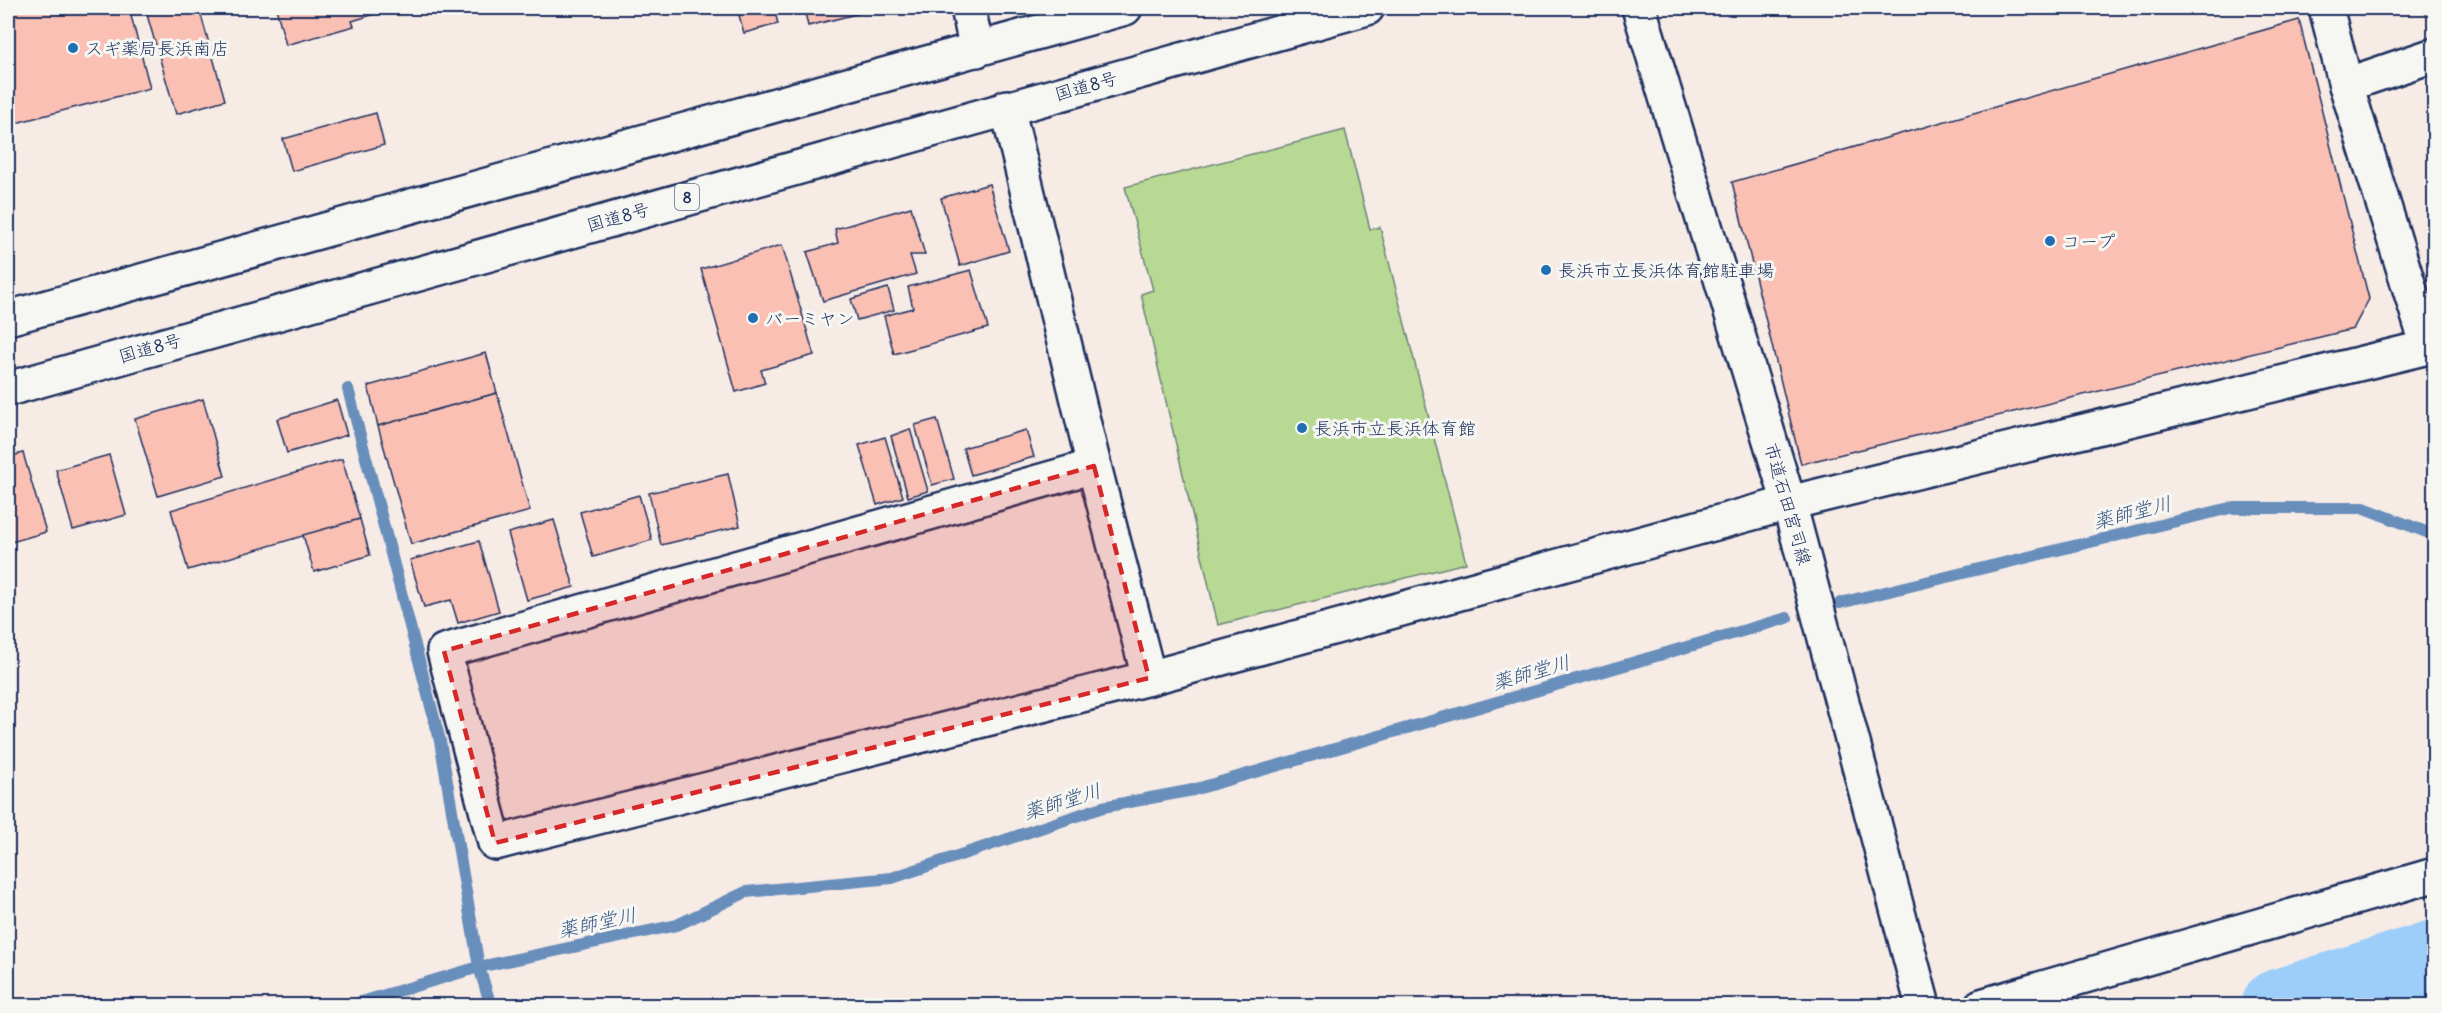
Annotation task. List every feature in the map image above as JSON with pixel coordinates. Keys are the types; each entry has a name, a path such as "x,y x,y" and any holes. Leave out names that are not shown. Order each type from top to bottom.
{"main road":[{"path":"968,8 977,50"},
{"path":"8,318 1125,8"},
{"name":"国道8号","path":"8,388 1367,8"},
{"name":"市道石田宮司線","path":"1639,8 1789,503 1923,1005"},
{"path":"1094,466 444,651 495,843 1149,678 1789,503 2432,354 2346,85 2326,8"},
{"path":"2346,85 2434,55"},
{"path":"1007,108 1094,466 1149,678"},
{"path":"1981,1005 2434,875"}],"highlighted area":[{"path":"1094,466 1149,678 495,843 444,651"}],"green space":[{"name":"長浜市立長浜体育館","path":"1345,130 1370,229 1380,227 1466,563 1218,625 1141,294 1153,290 1125,187"}],"building":[{"name":"スギ薬局長浜南店","path":"8,8 129,8 150,88 8,125"},
{"path":"145,8 199,8 225,100 176,114"},
{"path":"276,8 392,9 352,21 354,26 286,45"},
{"path":"737,8 774,8 778,24 744,33"},
{"path":"804,8 865,8 860,13 808,26"},
{"name":"コープ","path":"2299,20 2369,299 2353,329 1801,464 1732,182"},
{"path":"376,113 384,145 292,171 283,139"},
{"path":"989,184 1009,251 960,266 941,198"},
{"path":"911,207 925,255 910,255 916,274 823,301 807,252 838,243 835,229"},
{"path":"782,245 814,355 761,370 765,383 736,392 701,269"},
{"path":"971,270 988,328 894,354 884,316 913,308 908,287"},
{"path":"888,288 894,310 857,320 851,299"},
{"path":"486,353 497,393 378,426 368,386"},
{"path":"497,393 530,511 411,544 378,426"},
{"path":"203,399 225,476 158,496 135,419"},
{"path":"337,400 347,435 287,453 277,419"},
{"path":"937,419 954,479 932,485 915,425"},
{"path":"910,429 928,491 908,497 891,436"},
{"path":"1026,430 1034,457 971,475 963,448"},
{"path":"885,437 903,497 877,505 859,445"},
{"path":"23,453 46,532 8,543 8,457"},
{"path":"109,455 126,515 73,530 56,470"},
{"path":"342,459 360,519 188,570 171,510"},
{"path":"728,474 740,526 661,545 649,493"},
{"path":"639,495 652,540 593,557 580,512"},
{"path":"360,519 370,555 314,572 303,535"},
{"path":"554,520 574,587 527,600 508,533"},
{"path":"479,541 499,611 458,623 451,600 424,607 410,560"}],"waterway":[{"path":"348,389 440,741 479,967 491,1006"},
{"name":"薬師堂川","path":"1840,603 2230,508 2364,508 2434,535"},
{"name":"薬師堂川","path":"348,1006 479,967 677,925 746,892 892,878 1103,807 1193,790 1787,618"},
{"path":"2278,1006 2434,957"}],"place":[{"name":"スギ薬局長浜南店","path":"73,48"},
{"name":"コープ","path":"2050,241"},
{"name":"長浜市立長浜体育館駐車場","path":"1546,270"},
{"name":"バーミヤン","path":"753,318"},
{"name":"長浜市立長浜体育館","path":"1302,428"}]}
